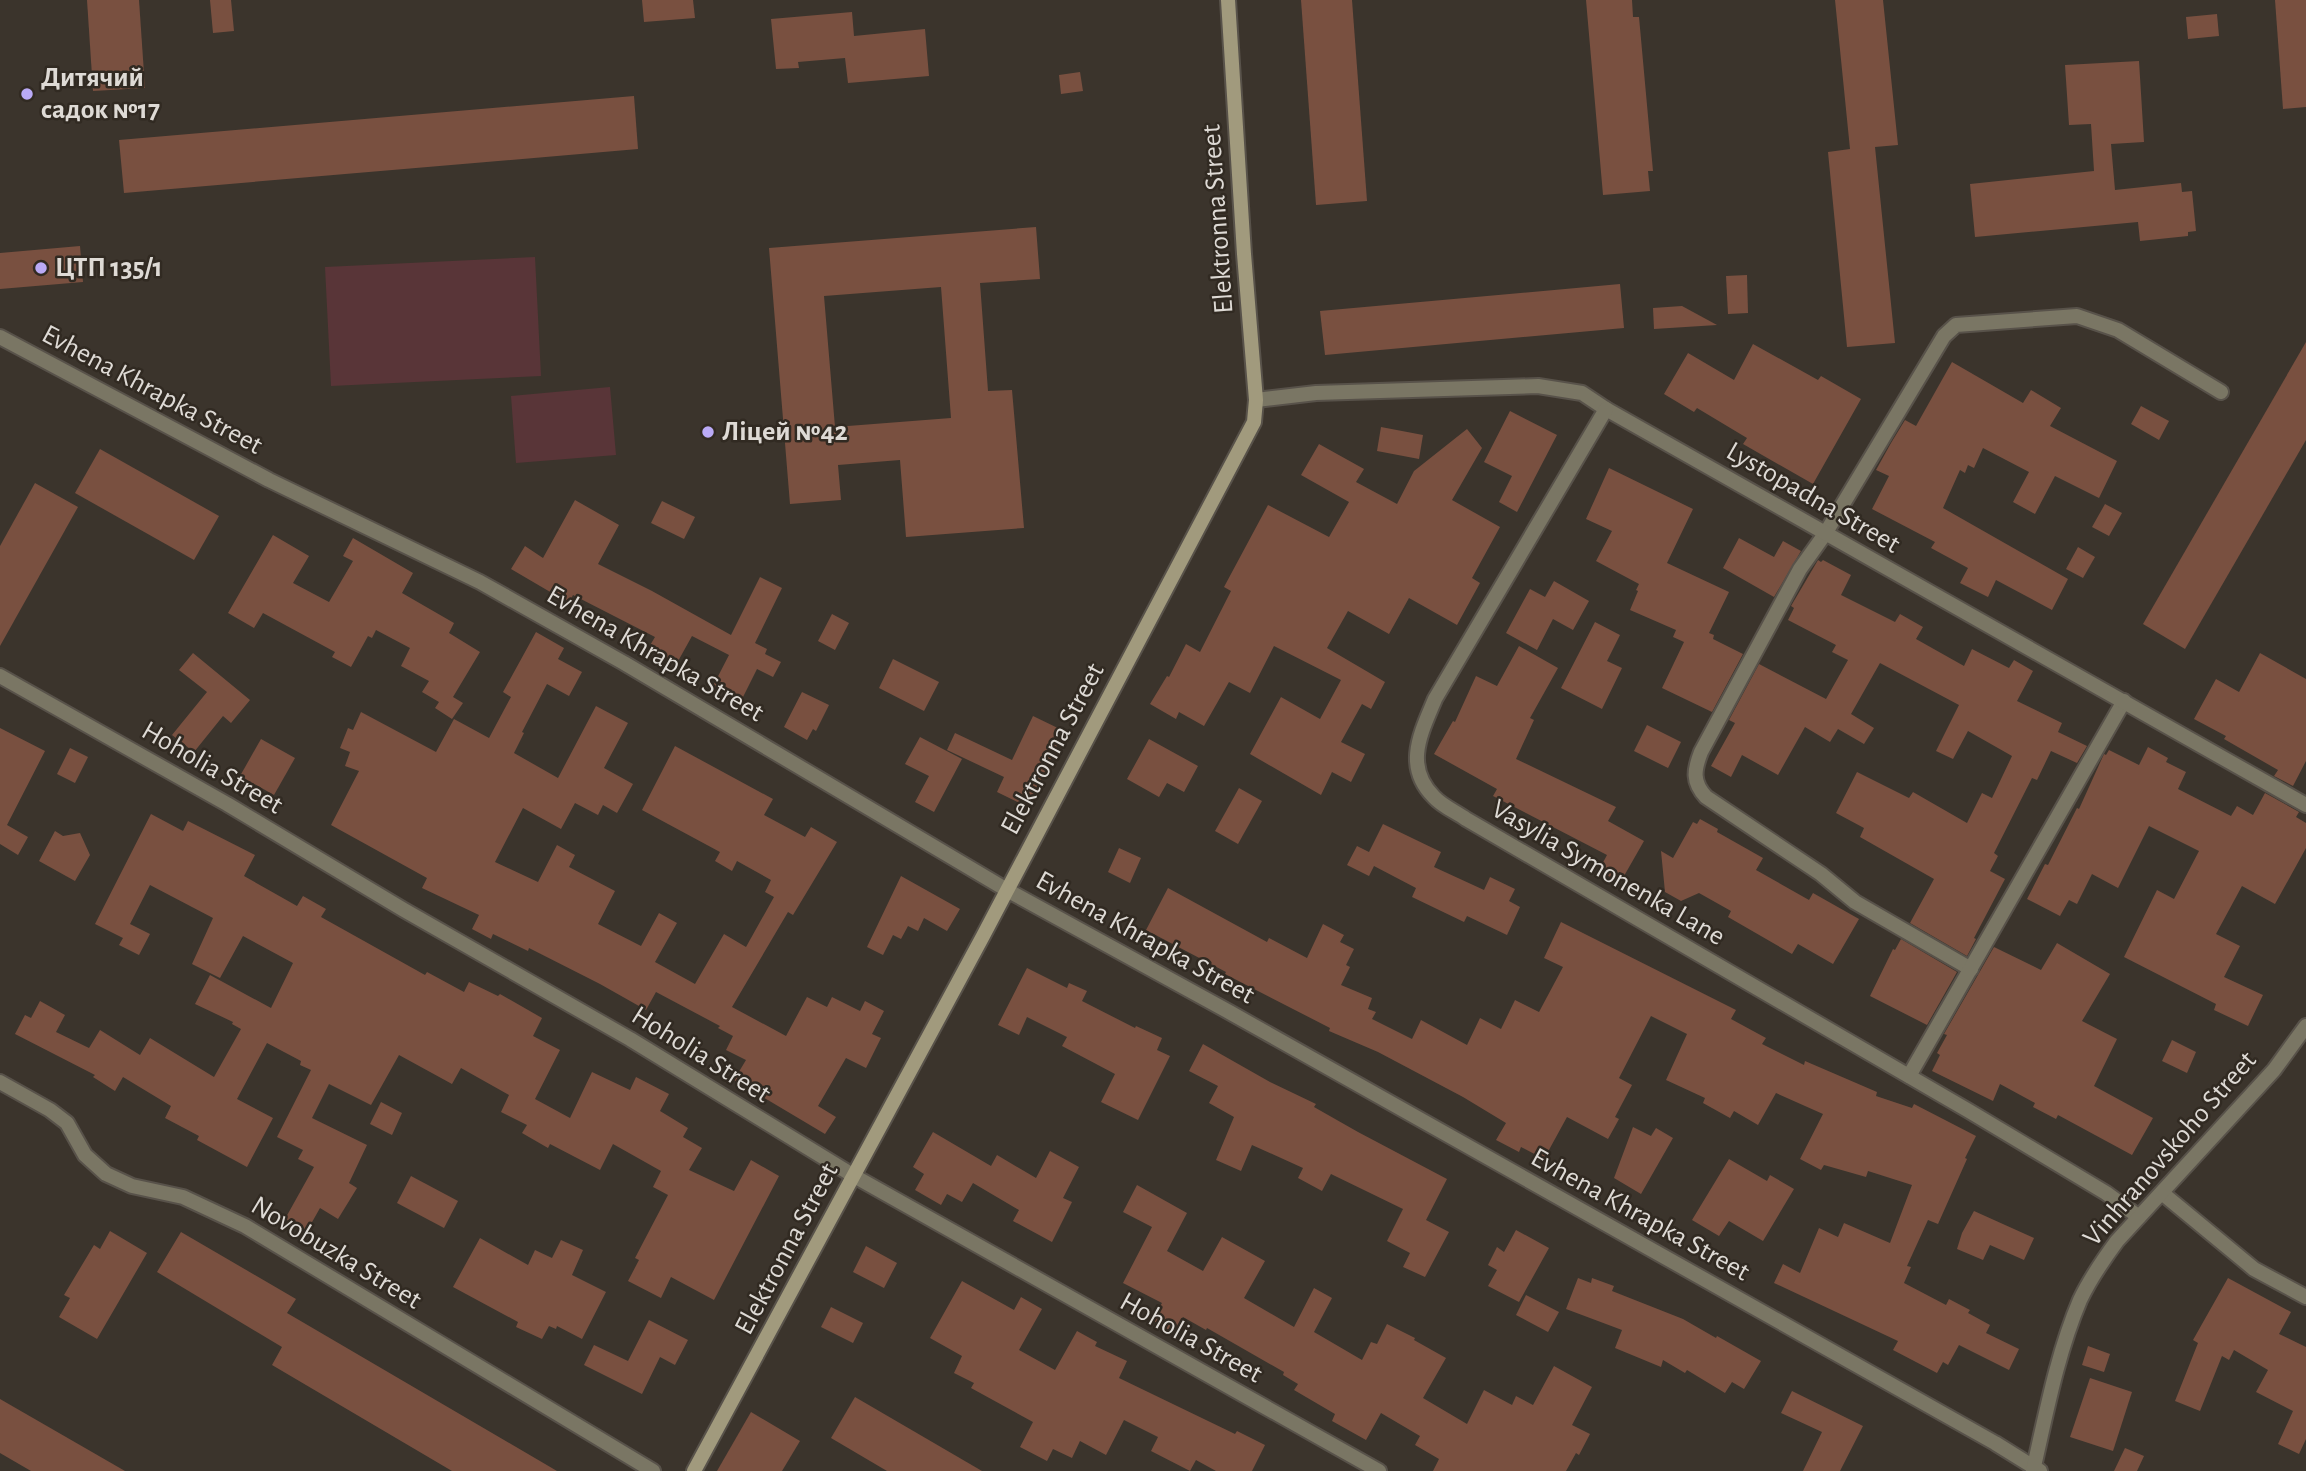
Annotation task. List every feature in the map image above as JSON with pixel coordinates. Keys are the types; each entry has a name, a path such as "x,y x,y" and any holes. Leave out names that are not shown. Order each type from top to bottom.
{"street":[{"name":"Elektronna Street","path":"695,1471 1007,890 1254,422 1256,400 1228,0"},
{"path":"1971,970 1855,902 1821,874 1706,797 1695,780 1695,767 1701,752 1800,569 1825,534 1944,336 1956,325 2077,316 2118,330 2221,392"},
{"name":"Evhena Khrapka Street","path":"0,337 270,480 480,582 624,663 1007,890 1983,1436 2036,1470"},
{"name":"Lystopadna Street","path":"1256,400 1316,393 1538,386 1581,393 2306,805"},
{"name":"Vasylia Symonenka Lane","path":"1606,409 1435,699 1420,736 1416,763 1418,773 1434,798 2106,1193 2139,1217"},
{"name":"Hoholia Street","path":"0,676 228,804 404,910 630,1039 854,1176 1379,1471"},
{"path":"1909,1076 2124,701"},
{"name":"Vinhranovskoho Street","path":"2036,1470 2060,1356 2081,1299 2098,1268 2117,1241 2274,1070 2306,1026"},
{"name":"Novobuzka Street","path":"0,1082 50,1110 67,1123 85,1155 106,1174 132,1186 183,1197 245,1226 653,1471"},
{"path":"2162,1193 2254,1269 2306,1297"}],"shaded area":[{"path":"535,257 541,376 331,386 325,267"},
{"path":"610,387 616,455 516,463 511,396"}],"building":[{"path":"87,0 139,0 145,88 93,91"},
{"path":"210,0 231,0 234,31 213,33"},
{"path":"642,0 693,0 695,18 644,22"},
{"path":"1301,0 1352,0 1367,201 1316,205"},
{"path":"1586,0 1632,0 1633,17 1639,17 1653,171 1648,171 1650,191 1603,195"},
{"path":"1835,0 1883,0 1898,145 1875,147 1895,343 1847,347 1828,152 1850,149"},
{"path":"2275,0 2306,0 2306,107 2283,109"},
{"path":"852,12 854,36 925,29 929,76 848,83 845,58 798,62 799,68 776,69 771,19"},
{"path":"2217,14 2219,36 2188,39 2186,17"},
{"path":"2139,61 2144,142 2111,144 2115,190 2181,183 2182,192 2192,191 2196,231 2188,232 2188,236 2140,241 2138,222 1975,237 1970,184 2094,171 2091,124 2069,125 2065,65"},
{"path":"1080,72 1083,91 1061,94 1059,75"},
{"path":"634,96 638,149 124,193 119,140"},
{"path":"1036,227 1040,279 980,283 988,391 1012,390 1024,528 906,537 900,460 838,465 841,500 790,504 769,248","holes":["941,287 951,418 835,427 824,296"]},
{"name":"ЦТП 135/1","path":"80,246 83,282 0,289 0,253"},
{"path":"1747,275 1748,313 1728,314 1726,276"},
{"path":"1620,284 1624,328 1325,355 1320,311"},
{"path":"1682,306 1717,325 1654,329 1653,308"},
{"path":"2306,342 2306,440 2185,649 2143,624"},
{"path":"1753,344 1818,380 1821,376 1861,399 1813,484 1743,444 1747,438 1697,408 1694,412 1664,394 1688,353 1734,380"},
{"path":"1952,362 2023,403 2031,390 2061,408 2050,426 2117,461 2099,498 2055,476 2035,514 2013,502 2029,472 1983,448 1974,468 1968,465 1965,473 1960,470 1943,508 2068,579 2052,610 1996,580 1988,597 1960,583 1968,568 1931,548 1935,542 1872,509 1889,476 1876,470 1905,420 1916,426"},
{"path":"2141,406 2169,421 2159,440 2131,424"},
{"path":"1510,411 1557,435 1517,512 1499,502 1512,476 1484,462"},
{"path":"1381,427 1423,435 1419,459 1377,451"},
{"path":"1467,429 1482,448 1452,500 1500,527 1472,578 1480,583 1457,625 1409,598 1389,634 1348,611 1327,648 1385,682 1371,709 1362,704 1341,742 1365,754 1351,782 1332,772 1321,795 1250,754 1281,697 1320,719 1341,680 1274,646 1250,693 1229,682 1204,726 1179,712 1176,719 1150,704 1167,676 1169,677 1186,644 1200,652 1231,591 1224,587 1268,505 1329,537 1349,502 1301,475 1319,444 1364,469 1356,482 1397,504 1414,471"},
{"path":"100,449 219,516 194,560 75,493"},
{"path":"1609,468 1693,509 1667,563 1729,592 1709,633 1714,635 1713,639 1743,654 1712,712 1662,688 1684,642 1673,637 1676,630 1630,610 1639,584 1596,561 1612,531 1586,519"},
{"path":"35,483 78,507 0,646 0,546"},
{"path":"575,500 619,525 598,564 731,635 760,577 782,588 755,643 767,649 765,654 781,662 773,677 757,669 741,701 713,686 729,655 692,636 677,663 649,647 655,637 573,595 569,603 511,569 525,546 543,558"},
{"path":"662,501 695,517 684,539 651,523"},
{"path":"2105,504 2122,513 2109,536 2092,527"},
{"path":"273,535 309,556 293,583 329,602 353,561 343,556 353,538 413,573 402,593 454,623 449,633 480,652 453,697 463,703 452,719 435,708 439,702 422,692 429,681 401,666 410,648 376,630 372,638 368,636 351,667 332,657 335,652 263,613 254,628 228,613"},
{"path":"1739,538 1774,557 1783,541 1801,551 1774,597 1723,568"},
{"path":"2078,547 2095,557 2083,578 2066,569"},
{"path":"1818,560 1851,575 1841,595 1895,622 1900,614 1923,627 1916,639 1964,666 1972,649 2009,668 2014,660 2033,671 2017,701 2062,723 2058,732 2087,746 2077,763 2051,751 2037,780 2032,778 1994,853 1998,856 1990,871 2005,879 1967,956 1910,923 1934,879 1860,837 1864,828 1836,813 1857,772 1909,798 1913,792 1967,823 1982,793 1992,798 2012,756 1968,731 1953,759 1936,751 1959,705 1880,663 1851,714 1874,728 1864,744 1838,729 1830,742 1805,727 1778,775 1742,755 1731,777 1711,766 1735,723 1729,720 1759,664 1826,699 1848,660 1832,652 1836,645 1788,620 1794,608 1791,606"},
{"path":"1554,581 1589,601 1573,630 1553,619 1537,650 1506,633 1530,589 1545,597"},
{"path":"832,614 849,623 835,650 818,641"},
{"path":"1595,622 1620,635 1607,661 1622,668 1602,709 1561,688"},
{"path":"536,632 564,648 558,659 582,672 569,696 547,684 514,753 558,778 596,706 628,723 604,768 633,784 617,813 603,805 598,815 575,803 561,829 523,808 495,862 538,882 557,845 575,855 569,867 615,891 598,924 641,946 659,913 677,923 655,962 695,984 724,934 746,947 774,897 765,892 771,880 737,861 732,871 715,861 720,852 642,810 675,746 773,799 764,815 805,837 811,827 837,842 793,915 788,912 732,1007 786,1036 807,997 827,1007 832,997 860,1011 865,1001 884,1011 872,1034 881,1038 866,1068 846,1058 818,1106 836,1117 825,1134 734,1080 746,1060 726,1050 733,1036 718,1028 720,1026 656,992 646,1010 529,948 528,951 493,934 491,939 472,929 479,915 422,888 427,878 331,825 359,771 345,766 350,752 340,748 348,728 353,730 361,712 436,752 454,719 489,738 511,697 503,692"},
{"path":"1519,646 1558,668 1530,718 1534,720 1516,759 1616,807 1608,821 1644,841 1620,883 1599,870 1607,855 1493,796 1497,789 1434,754 1453,721 1455,722 1476,676 1497,686"},
{"path":"193,653 250,700 231,723 223,716 194,752 172,735 207,692 179,670"},
{"path":"2260,653 2306,679 2306,761 2293,786 2274,776 2278,770 2194,719 2216,679 2239,692"},
{"path":"893,659 939,682 924,711 879,688"},
{"path":"802,692 829,705 816,731 813,729 807,740 784,727"},
{"path":"1033,716 1064,731 1028,807 997,792 1004,777 947,750 955,733 1012,760"},
{"path":"1647,725 1681,742 1668,768 1634,751"},
{"path":"0,728 45,751 7,825 28,837 18,855 0,844"},
{"path":"920,737 962,759 934,812 915,802 929,776 905,764"},
{"path":"261,739 295,758 274,795 240,776"},
{"path":"1149,739 1198,766 1184,792 1167,783 1159,797 1127,779"},
{"path":"2148,747 2168,758 2166,762 2186,772 2178,789 2231,816 2237,806 2253,815 2265,793 2299,812 2296,817 2306,823 2306,848 2275,904 2242,886 2216,934 2240,946 2224,977 2263,995 2248,1026 2214,1010 2216,1004 2124,957 2157,890 2174,899 2199,851 2149,826 2118,888 2092,874 2077,904 2069,900 2060,916 2027,899 2077,808 2079,809 2104,754 2109,750 2139,765"},
{"path":"70,748 88,757 75,783 57,774"},
{"path":"1239,788 1262,801 1238,844 1215,831"},
{"path":"151,814 183,831 188,821 255,855 244,876 297,906 303,896 326,909 321,917 425,975 427,972 464,992 469,982 498,996 500,994 542,1018 533,1036 560,1050 535,1099 570,1118 592,1072 630,1090 636,1077 669,1094 660,1111 688,1128 683,1137 702,1148 689,1170 734,1191 751,1160 779,1176 714,1300 671,1277 661,1298 628,1281 639,1260 635,1258 668,1195 653,1187 661,1171 613,1144 600,1170 550,1144 548,1148 522,1133 527,1125 501,1112 509,1095 461,1068 452,1084 399,1055 371,1105 329,1084 312,1118 367,1145 349,1183 357,1188 338,1219 320,1208 307,1231 285,1219 314,1167 298,1159 303,1150 277,1137 311,1070 300,1065 301,1061 267,1043 237,1099 273,1118 247,1167 197,1140 199,1136 165,1118 171,1106 123,1077 115,1091 93,1077 95,1075 15,1034 25,1015 31,1018 40,1001 65,1015 56,1032 89,1048 100,1030 140,1055 150,1038 214,1077 241,1029 232,1024 233,1022 195,1004 210,975 271,1008 293,963 243,936 220,978 192,964 213,918 150,885 130,924 150,934 139,955 119,945 123,938 95,924"},
{"path":"1700,819 1718,829 1717,832 1763,858 1756,870 1809,900 1813,893 1859,919 1833,964 1798,944 1792,954 1728,917 1731,911 1699,893 1681,901 1665,892 1661,851 1673,858 1693,822 1697,824"},
{"path":"1383,824 1441,852 1434,867 1484,890 1490,877 1515,889 1509,901 1520,907 1507,935 1467,916 1464,922 1412,897 1416,888 1374,866 1369,876 1347,865 1357,846 1369,852"},
{"path":"55,831 63,836 80,833 90,855 75,881 39,861"},
{"path":"1119,848 1141,858 1130,883 1108,872"},
{"path":"901,876 960,909 947,931 924,918 918,931 908,926 901,939 893,935 883,955 867,947"},
{"path":"1168,888 1267,942 1269,938 1307,958 1323,924 1344,935 1340,942 1354,949 1346,965 1350,967 1341,985 1372,998 1368,1009 1376,1012 1372,1019 1412,1039 1421,1020 1467,1045 1480,1018 1501,1029 1515,1000 1539,1012 1563,967 1544,958 1561,922 1736,1010 1731,1019 1766,1038 1762,1044 1804,1065 1805,1061 1877,1092 1876,1096 1912,1108 1914,1104 1976,1136 1938,1224 1928,1220 1907,1266 1911,1267 1904,1283 1946,1305 1949,1299 1970,1310 1968,1313 1990,1325 1986,1333 2019,1349 2009,1370 1959,1345 1948,1365 1943,1362 1937,1373 1893,1350 1898,1341 1774,1283 1783,1264 1800,1273 1819,1228 1838,1237 1844,1223 1890,1243 1912,1185 1868,1171 1866,1177 1824,1165 1821,1170 1800,1159 1823,1114 1776,1093 1758,1125 1734,1111 1730,1118 1703,1103 1705,1098 1666,1080 1687,1034 1651,1016 1619,1078 1632,1085 1615,1117 1619,1119 1608,1139 1567,1117 1544,1159 1521,1147 1519,1152 1496,1140 1506,1123 1463,1097 1378,1052 1329,1031 1330,1028 1146,930"},
{"path":"1901,939 1957,972 1927,1025 1870,996 1893,949 1895,950"},
{"path":"2057,943 2110,974 2082,1021 2117,1039 2094,1086 2153,1118 2132,1155 2058,1115 2056,1119 2033,1107 2035,1103 2000,1084 1993,1101 1932,1071 1940,1055 1937,1053 1947,1035 1944,1034 1994,947 2041,970"},
{"path":"1027,968 1067,988 1069,983 1087,991 1082,1001 1135,1028 1136,1026 1162,1038 1157,1050 1170,1056 1138,1120 1101,1102 1115,1074 1062,1046 1067,1037 1027,1017 1019,1035 998,1025"},
{"path":"2172,1040 2196,1052 2187,1073 2162,1061"},
{"path":"1203,1044 1270,1082 1316,1104 1314,1107 1447,1179 1426,1220 1449,1232 1425,1277 1403,1267 1410,1253 1387,1241 1403,1209 1331,1174 1322,1191 1298,1178 1303,1168 1252,1145 1241,1171 1216,1160 1234,1117 1209,1103 1218,1086 1189,1071"},
{"path":"381,1102 402,1113 392,1135 370,1124"},
{"path":"1633,1127 1651,1136 1656,1128 1673,1138 1641,1194 1614,1178"},
{"path":"933,1132 991,1166 997,1155 1036,1178 1050,1151 1079,1167 1063,1198 1072,1202 1052,1242 1013,1221 1019,1210 973,1183 962,1202 947,1194 941,1205 915,1190 924,1174 913,1167"},
{"path":"1729,1159 1767,1181 1770,1175 1794,1189 1763,1241 1729,1221 1719,1236 1692,1220"},
{"path":"411,1176 458,1201 444,1228 397,1203"},
{"path":"1137,1185 1187,1213 1167,1251 1203,1271 1222,1237 1265,1261 1244,1298 1294,1327 1314,1288 1332,1298 1314,1332 1362,1360 1371,1342 1377,1344 1387,1324 1446,1358 1423,1398 1467,1424 1484,1390 1512,1405 1516,1396 1533,1405 1554,1366 1592,1387 1572,1425 1590,1434 1579,1455 1576,1453 1566,1471 1433,1471 1439,1459 1415,1445 1420,1436 1381,1413 1366,1440 1332,1421 1335,1414 1294,1390 1298,1384 1283,1375 1284,1372 1207,1328 1206,1330 1183,1317 1174,1333 1152,1320 1162,1303 1123,1283 1152,1227 1123,1212"},
{"path":"1974,1211 2034,1238 2024,1260 1990,1245 1983,1260 1957,1249"},
{"path":"1516,1230 1549,1248 1519,1302 1488,1286 1497,1270 1488,1265 1497,1247 1504,1252"},
{"path":"110,1231 147,1253 97,1339 59,1317 70,1298 64,1295 94,1245 100,1249"},
{"path":"181,1232 296,1299 287,1313 557,1471 452,1471 272,1365 282,1347 157,1272"},
{"path":"480,1238 528,1265 535,1250 552,1258 561,1240 583,1250 572,1275 606,1292 582,1339 557,1326 556,1329 549,1326 542,1339 516,1327 518,1322 453,1287"},
{"path":"866,1246 897,1263 884,1288 853,1272"},
{"path":"1578,1278 1591,1283 1592,1278 1614,1286 1612,1291 1683,1319 1761,1361 1744,1389 1732,1382 1725,1393 1687,1370 1685,1373 1663,1360 1661,1367 1615,1348 1622,1330 1566,1309"},
{"path":"2228,1278 2291,1312 2279,1334 2306,1347 2306,1439 2299,1454 2278,1444 2293,1411 2256,1392 2268,1370 2234,1350 2229,1360 2222,1356 2200,1411 2175,1401 2198,1343 2193,1340"},
{"path":"962,1281 1014,1310 1021,1297 1042,1309 1019,1350 1055,1370 1077,1331 1097,1342 1095,1346 1127,1361 1119,1378 1235,1434 1237,1431 1265,1445 1252,1471 1216,1471 1196,1460 1190,1471 1151,1451 1158,1437 1124,1420 1106,1455 1080,1441 1072,1458 1053,1449 1047,1461 1020,1447 1033,1422 971,1388 974,1383 954,1373 962,1356 930,1338"},
{"path":"1526,1295 1559,1312 1548,1332 1516,1315"},
{"path":"831,1307 863,1323 853,1343 821,1327"},
{"path":"649,1320 688,1340 675,1365 660,1357 642,1394 584,1365 594,1345 628,1361"},
{"path":"2088,1346 2110,1354 2104,1372 2082,1365"},
{"path":"2090,1378 2132,1392 2113,1451 2070,1437"},
{"path":"1792,1391 1863,1426 1840,1471 1803,1471 1822,1432 1781,1413"},
{"path":"855,1397 982,1471 887,1471 831,1438"},
{"path":"0,1399 125,1471 31,1471 0,1453"},
{"path":"751,1412 800,1441 782,1471 717,1471"},
{"path":"2125,1448 2144,1456 2137,1471 2114,1471"}],"place":[{"name":"Дитячий садок №17","path":"27,94"},
{"name":"ЦТП 135/1","path":"41,268"},
{"name":"Ліцей №42","path":"708,432"}]}
